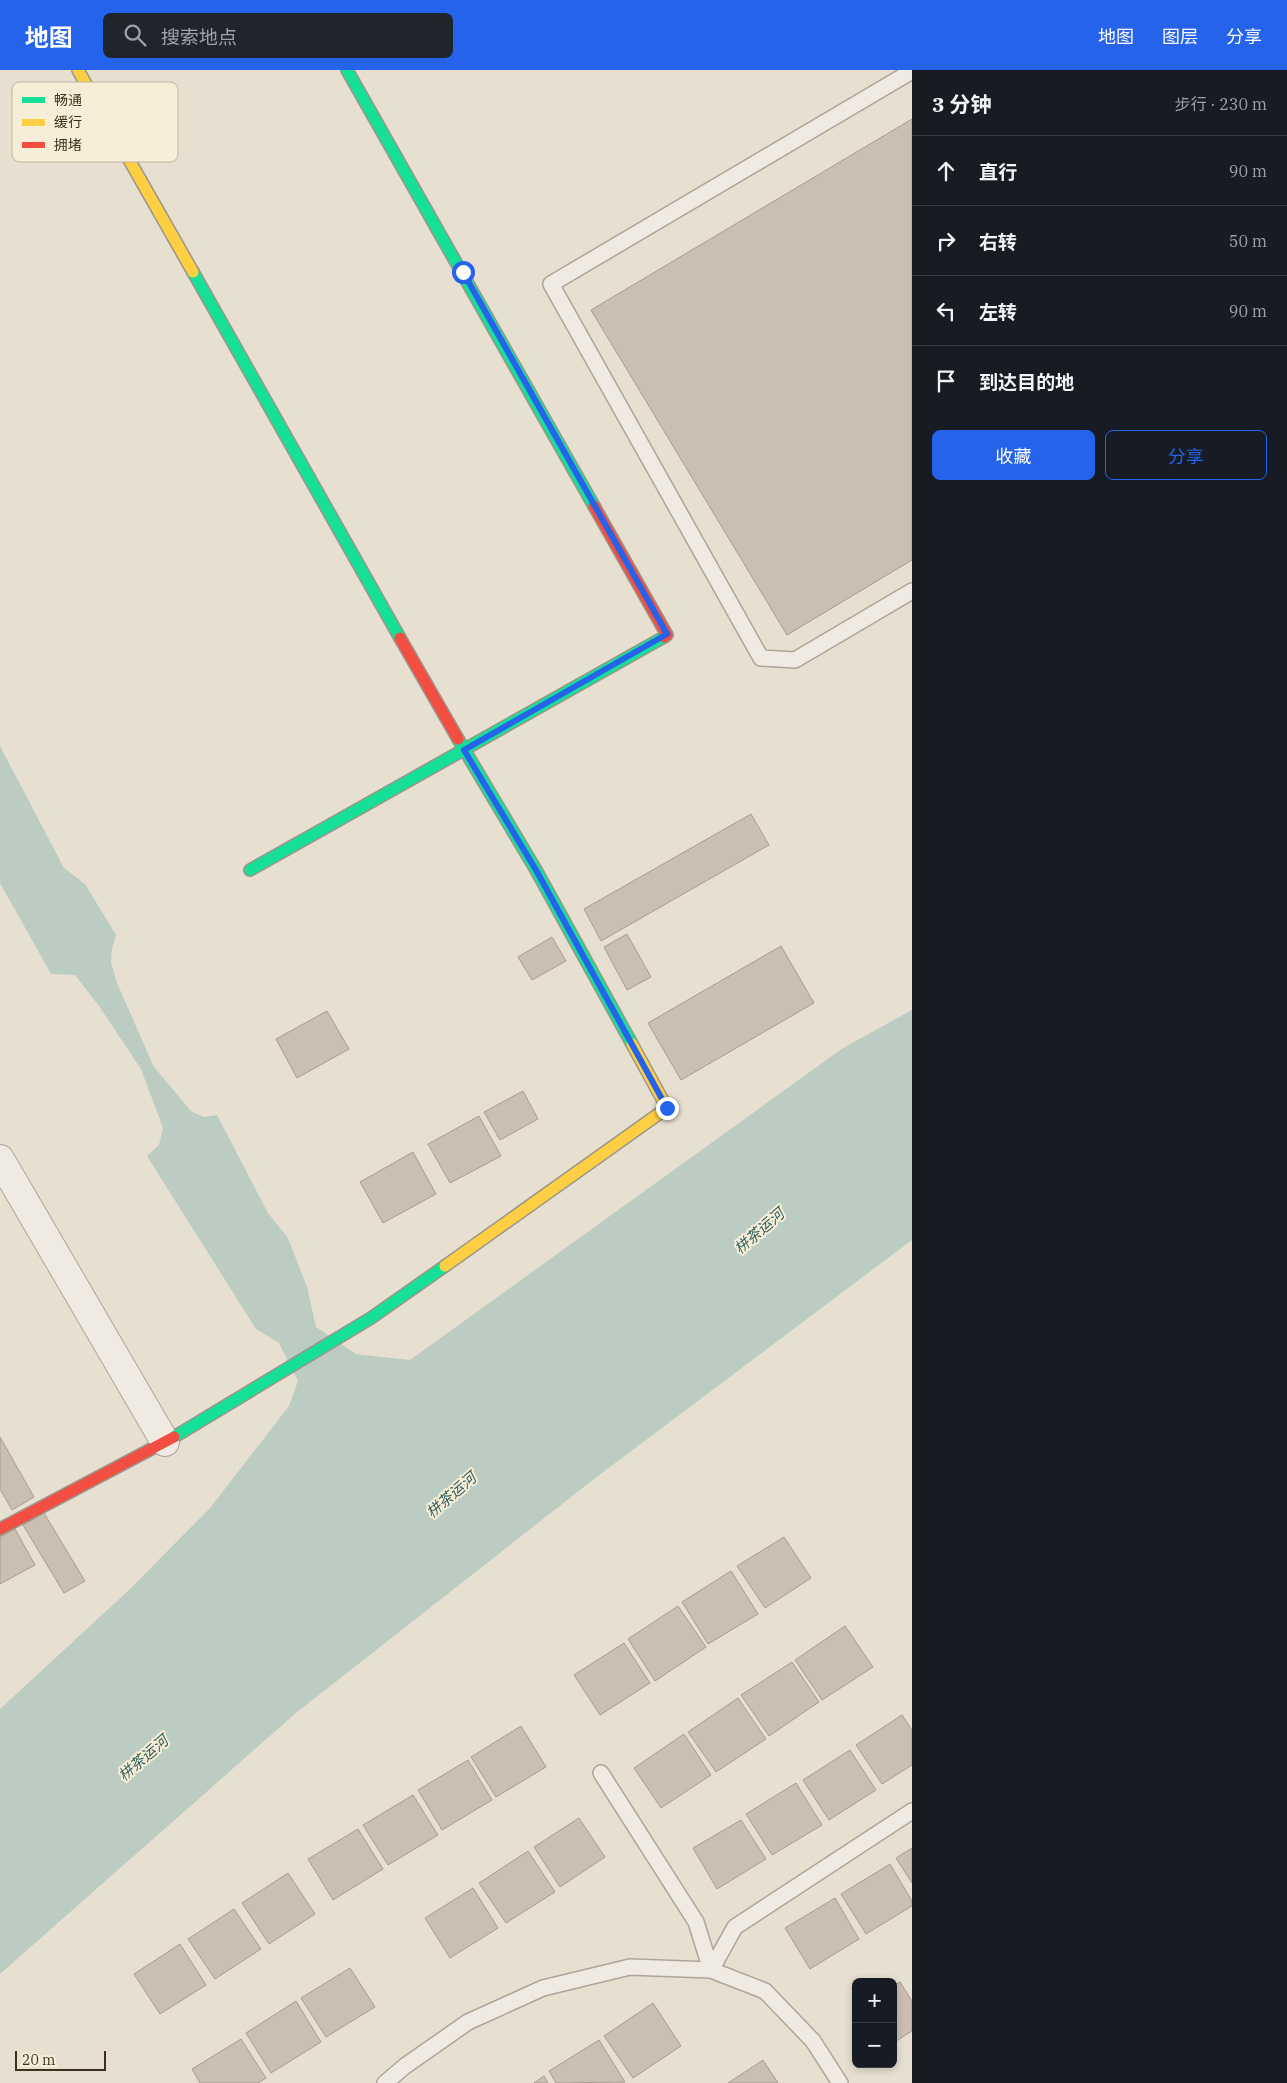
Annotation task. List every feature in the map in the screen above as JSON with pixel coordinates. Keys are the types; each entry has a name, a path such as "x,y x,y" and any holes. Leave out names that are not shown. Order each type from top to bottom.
{"street":[{"path":"78,70 85,82"},
{"path":"250,870 667,634 347,70"},
{"path":"0,1529 165,1442 270,1381 371,1318 667,1108 536,870 464,750 130,162"},
{"path":"0,1159 165,1442"}],"lane":[{"path":"912,71 551,284 761,658 795,660 912,591"},
{"path":"601,1773 696,1922 712,1970"},
{"path":"712,1970 734,1927 912,1811"},
{"path":"385,2083 405,2066 468,2022 543,1988 630,1967 712,1970 765,1991 813,2041 840,2083"}],"water":[{"name":"栟茶运河","path":"0,746 64,868 85,884 116,935 112,948 111,962 117,983 154,1067 192,1112 204,1117 217,1115 268,1213 288,1238 307,1287 316,1327 356,1354 410,1360 843,1048 912,1010 912,1240 594,1479 296,1713 0,1974 0,1709 129,1590 210,1508 289,1406 298,1381 279,1343 256,1329 147,1156 159,1145 163,1128 141,1069 99,1006 75,975 51,974 0,883"}],"building":[{"path":"912,119 912,560 787,635 591,310"},
{"path":"751,814 769,845 601,941 584,909"},
{"path":"627,934 651,977 627,990 604,947"},
{"path":"552,937 566,961 532,980 518,957"},
{"path":"781,946 814,1003 681,1080 648,1023"},
{"path":"327,1011 349,1049 297,1078 276,1039"},
{"path":"523,1091 538,1119 500,1140 484,1112"},
{"path":"479,1116 501,1156 450,1183 428,1144"},
{"path":"413,1152 436,1194 383,1223 360,1182"},
{"path":"0,1437 34,1497 12,1510 0,1489"},
{"path":"44,1513 85,1581 64,1593 23,1525"},
{"path":"15,1529 35,1565 0,1584 0,1537"},
{"path":"784,1537 811,1578 765,1608 737,1566"},
{"path":"731,1571 758,1614 708,1644 682,1602"},
{"path":"678,1606 706,1647 655,1681 628,1639"},
{"path":"845,1626 873,1667 822,1700 795,1660"},
{"path":"624,1643 650,1683 600,1715 574,1675"},
{"path":"792,1662 819,1702 769,1736 741,1695"},
{"path":"738,1698 766,1739 716,1772 688,1732"},
{"path":"902,1715 912,1730 912,1765 882,1784 856,1745"},
{"path":"521,1726 546,1767 496,1797 471,1757"},
{"path":"684,1734 711,1775 661,1808 634,1768"},
{"path":"850,1750 876,1790 829,1820 803,1780"},
{"path":"468,1760 492,1800 442,1830 418,1790"},
{"path":"796,1783 822,1825 772,1855 746,1814"},
{"path":"413,1795 438,1835 388,1865 363,1825"},
{"path":"579,1818 605,1857 560,1887 534,1847"},
{"path":"741,1820 766,1859 717,1889 693,1848"},
{"path":"358,1829 383,1869 333,1900 308,1859"},
{"path":"912,1848 912,1883 896,1858"},
{"path":"528,1851 555,1892 506,1923 479,1883"},
{"path":"890,1864 912,1901 912,1906 866,1934 841,1894"},
{"path":"288,1873 315,1914 269,1944 242,1903"},
{"path":"473,1888 498,1928 450,1958 425,1918"},
{"path":"835,1898 859,1939 810,1969 785,1928"},
{"path":"234,1909 261,1949 215,1979 188,1939"},
{"path":"180,1944 206,1985 160,2014 134,1974"},
{"path":"350,1968 375,2007 326,2037 301,1998"},
{"path":"900,1982 912,2001 912,2031 897,2040 897,2023 897,1984"},
{"path":"296,2001 321,2042 271,2073 246,2033"},
{"path":"653,2003 681,2046 633,2078 604,2036"},
{"path":"241,2039 266,2078 258,2083 200,2083 192,2069"},
{"path":"599,2040 625,2082 556,2083 549,2071"},
{"path":"763,2060 778,2083 728,2083"},
{"path":"544,2076 548,2083 534,2083"}],"traffic: fast":[{"path":"347,70 594,506"},
{"path":"193,272 400,638"},
{"path":"250,870 664,637"},
{"path":"458,739 536,870 632,1044"},
{"path":"174,1437 371,1318 445,1266"}],"traffic: slow":[{"path":"78,70 85,82"},
{"path":"130,162 193,272"},
{"path":"445,1266 667,1108 632,1044"}],"traffic: jam":[{"path":"594,506 667,635 664,637"},
{"path":"400,638 458,739"},
{"path":"0,1529 174,1437"}],"route":[{"path":"463,272 667,634 464,750 536,870 667,1108"}]}
